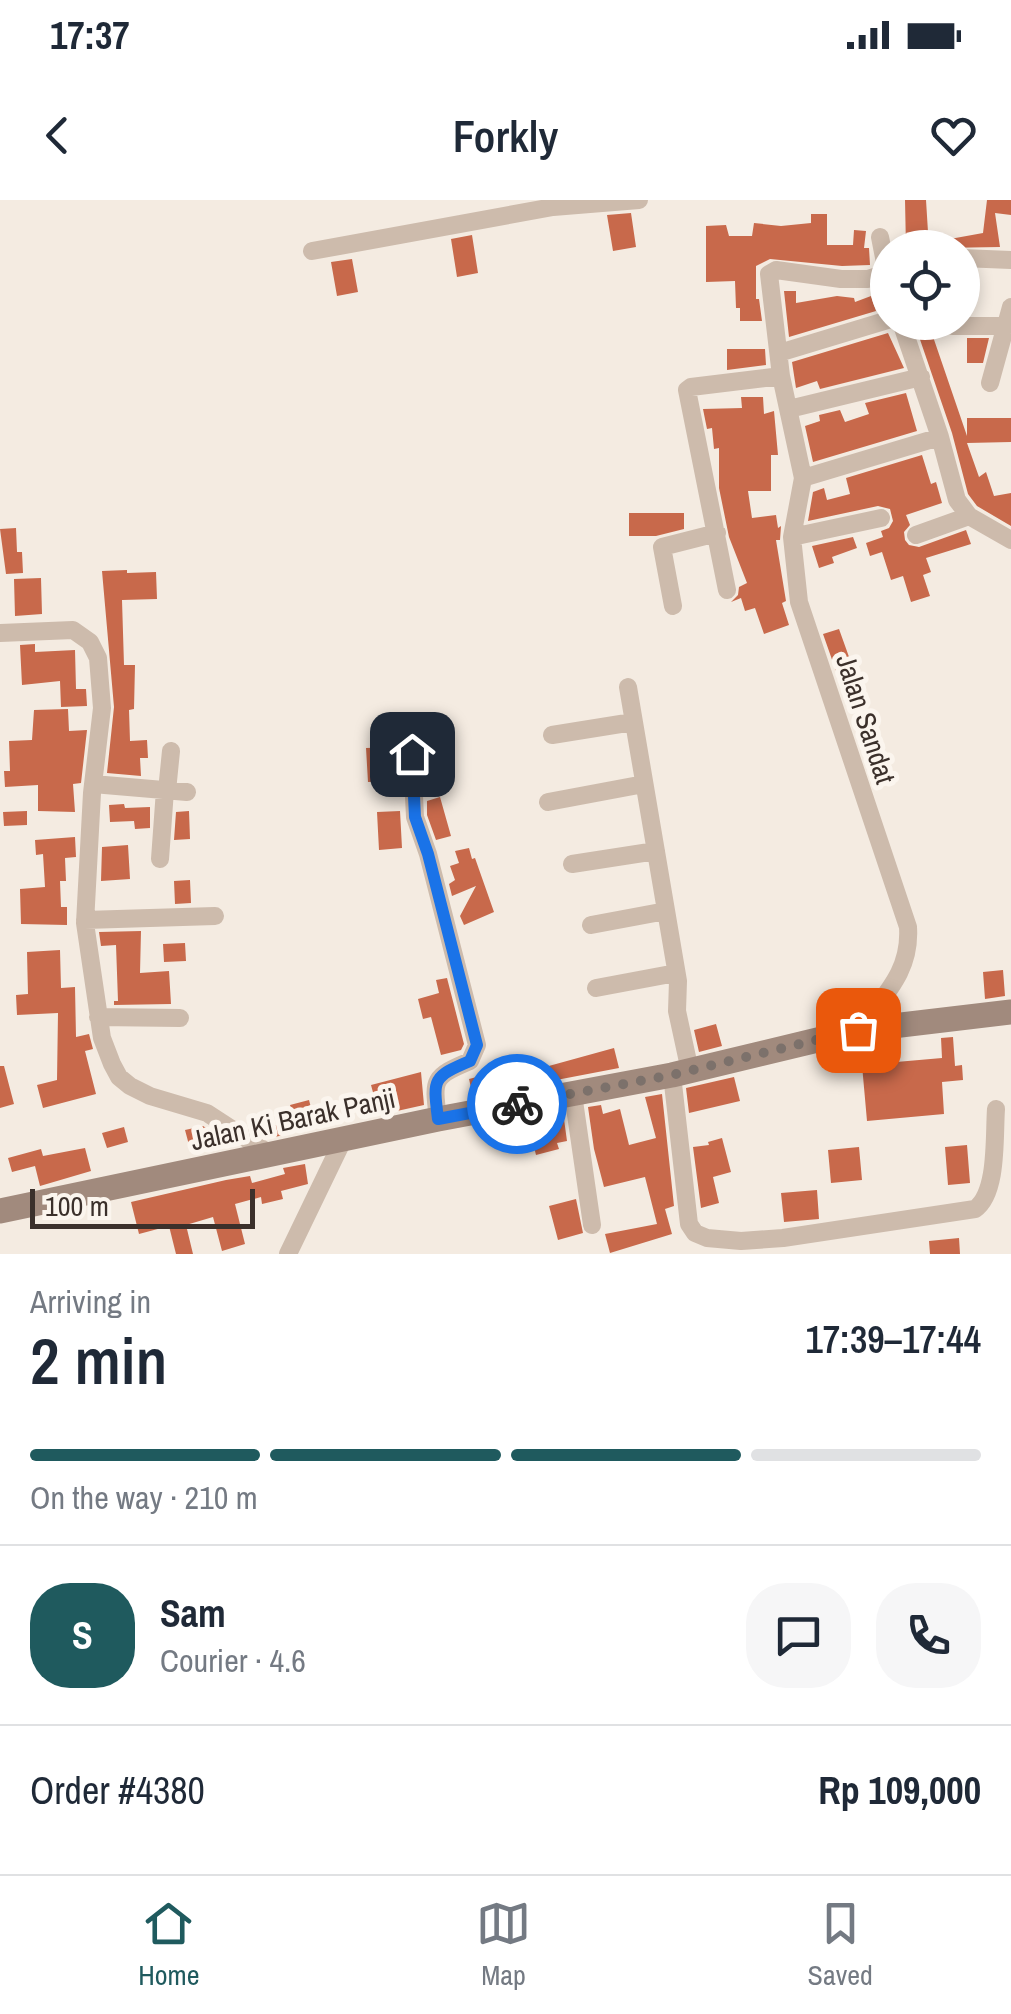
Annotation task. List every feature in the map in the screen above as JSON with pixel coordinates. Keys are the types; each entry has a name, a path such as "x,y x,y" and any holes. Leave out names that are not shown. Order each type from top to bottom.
{"street":[{"path":"312,251 552,207 639,200"},
{"path":"980,259 1011,260"},
{"name":"Jalan Sandat","path":"858,1030 904,968 908,927 799,602 792,537 804,478 782,376 771,270 841,279 870,278"},
{"path":"990,383 1011,307"},
{"path":"779,353 870,325"},
{"path":"980,326 1006,326"},
{"path":"907,340 957,500 969,516 1011,540"},
{"path":"726,590 687,390 782,376"},
{"path":"789,409 920,377"},
{"path":"804,478 940,437"},
{"path":"916,535 969,516"},
{"path":"792,537 881,518"},
{"path":"673,606 662,546 717,534"},
{"path":"0,632 72,630 90,642 98,658 102,708 92,784 85,920 98,1017 112,1064 130,1086 207,1113 270,1154"},
{"path":"628,688 676,973 689,1224 695,1233 707,1238 783,1246 975,1209 987,1197 991,1182 996,1109"},
{"path":"552,736 633,722"},
{"path":"160,859 171,751"},
{"path":"412,754 415,817 477,1045 470,1061 441,1073 437,1080 434,1086 438,1119"},
{"path":"92,784 186,792"},
{"path":"548,802 644,784"},
{"path":"572,864 656,851"},
{"path":"592,925 666,911"},
{"path":"85,920 216,916"},
{"path":"596,988 676,973"},
{"name":"Jalan Ki Barak Panji","path":"0,1211 438,1119 681,1073 858,1030 1011,1012"},
{"path":"98,1017 180,1018"},
{"path":"573,1094 592,1225"},
{"path":"288,1254 342,1142"}],"building":[{"path":"905,200 926,200 928,230 906,230"},
{"path":"987,200 1011,200 1011,215 995,213 1000,247 980,247"},
{"path":"631,213 636,247 613,251 607,215"},
{"path":"811,214 827,214 827,245 853,245 854,230 866,231 864,248 869,248 870,265 770,259 756,266 756,299 762,321 740,321 735,281 706,282 706,226 726,225 729,236 752,236 754,223 811,223"},
{"path":"472,235 478,273 457,277 451,239"},
{"path":"352,259 358,292 337,296 331,262"},
{"path":"784,291 796,291 796,303 837,296 854,298 855,302 870,296 870,313 789,337"},
{"path":"870,338 891,340 904,368 820,389 817,381 796,388 792,362"},
{"path":"989,338 983,363 967,363 967,340"},
{"path":"920,340 934,340 967,436 967,418 1011,418 1011,442 967,443 979,477 986,472 994,496 1011,493 1011,526 977,506 968,494"},
{"path":"727,349 765,349 766,365 727,370"},
{"path":"906,393 917,431 813,462 805,426 820,421 819,415 840,410 845,422 869,414 865,403"},
{"path":"741,397 763,397 764,414 774,411 778,455 771,455 771,491 748,491 752,518 776,515 778,528 781,526 780,540 776,540 786,601 782,603 789,625 764,634 755,608 745,611 741,598 731,602 739,587 747,583 729,537 719,488 719,448 714,449 712,428 707,429 703,409 742,408"},
{"path":"922,455 942,503 906,515 910,525 904,532 905,540 919,547 966,530 971,544 926,558 931,572 923,575 930,596 911,602 903,576 891,580 882,552 870,556 866,543 883,537 881,531 893,521 890,509 878,506 808,521 813,492 824,488 827,500 850,494 846,478"},
{"path":"629,513 684,513 684,529 656,536 629,536"},
{"path":"16,528 23,573 6,574 0,529"},
{"path":"853,537 857,548 832,557 834,563 819,568 812,546"},
{"path":"102,571 156,572 157,599 122,600 124,665 135,665 134,709 129,710 130,741 147,740 148,758 140,758 141,776 107,773 114,707"},
{"path":"41,578 42,614 15,616 14,579"},
{"path":"839,629 869,701 849,708 823,634"},
{"path":"35,644 35,652 75,650 76,689 86,689 87,706 61,707 60,681 22,685 20,645"},
{"path":"68,709 69,731 87,730 81,783 73,784 75,812 38,811 38,785 5,787 4,771 10,771 9,741 32,740 34,710"},
{"path":"397,747 398,781 368,782 366,748"},
{"path":"440,797 451,836 436,840 427,815 427,801"},
{"path":"124,804 125,808 150,807 150,828 135,829 134,821 110,822 109,805"},
{"path":"27,811 27,825 4,826 3,812"},
{"path":"189,811 190,839 174,840 176,812"},
{"path":"400,811 402,848 379,850 377,812"},
{"path":"75,837 76,857 65,858 66,881 60,881 61,907 67,907 67,925 21,924 20,889 45,887 43,854 36,855 35,840"},
{"path":"128,845 130,879 101,881 102,847"},
{"path":"469,848 494,912 464,925 460,916 476,886 452,896 449,884 455,880 450,866 459,863 455,851"},
{"path":"190,880 191,903 175,904 174,881"},
{"path":"141,931 140,973 169,971 171,1004 114,1005 118,1001 116,945 101,946 99,932"},
{"path":"185,943 186,961 164,962 163,944"},
{"path":"60,950 61,988 75,987 76,1037 89,1034 93,1049 85,1051 96,1094 43,1108 37,1085 57,1080 58,1013 17,1015 16,995 28,994 27,952"},
{"path":"1003,970 1005,996 985,999 983,972"},
{"path":"447,978 464,1044 461,1050 441,1055 431,1017 423,1019 418,999 439,993 436,980"},
{"path":"716,1024 722,1046 699,1052 694,1030"},
{"path":"953,1037 955,1066 962,1065 963,1080 942,1082 944,1114 867,1121 862,1065 942,1058 941,1038"},
{"path":"614,1048 619,1068 473,1096 469,1079 496,1072 498,1080"},
{"path":"0,1066 4,1066 14,1104 0,1108"},
{"path":"421,1072 424,1105 379,1115 371,1085"},
{"path":"734,1077 740,1101 689,1113 686,1088"},
{"path":"662,1094 674,1206 665,1209 672,1234 610,1253 605,1234 657,1224 645,1177 604,1187 588,1107 601,1105 603,1114 620,1109 629,1145 656,1138 645,1097"},
{"path":"309,1100 316,1127 275,1137 272,1126 294,1120 290,1105"},
{"path":"563,1112 567,1141 557,1143 559,1149 536,1155 527,1119"},
{"path":"203,1126 213,1138 189,1145 185,1130"},
{"path":"124,1127 128,1142 107,1148 102,1133"},
{"path":"722,1138 731,1172 713,1177 719,1203 701,1208 693,1147"},
{"path":"967,1145 970,1183 948,1185 945,1147"},
{"path":"859,1147 862,1180 831,1183 828,1150"},
{"path":"85,1148 91,1171 40,1186 35,1166 12,1172 8,1158 41,1149 43,1156"},
{"path":"305,1164 308,1184 281,1191 283,1199 262,1204 261,1197 235,1204 245,1244 222,1251 213,1217 186,1225 193,1254 176,1254 169,1226 139,1234 131,1202 250,1176 252,1183 285,1174 283,1168"},
{"path":"817,1190 819,1219 784,1222 781,1193"},
{"path":"576,1199 583,1233 558,1240 549,1206"},
{"path":"959,1238 960,1254 930,1254 929,1241"}],"way so far":[{"path":"517,1104 672,1075 858,1030"}],"route":[{"path":"412,754 412,804 477,1045 470,1061 441,1073 437,1080 434,1086 438,1119 517,1104"}]}
